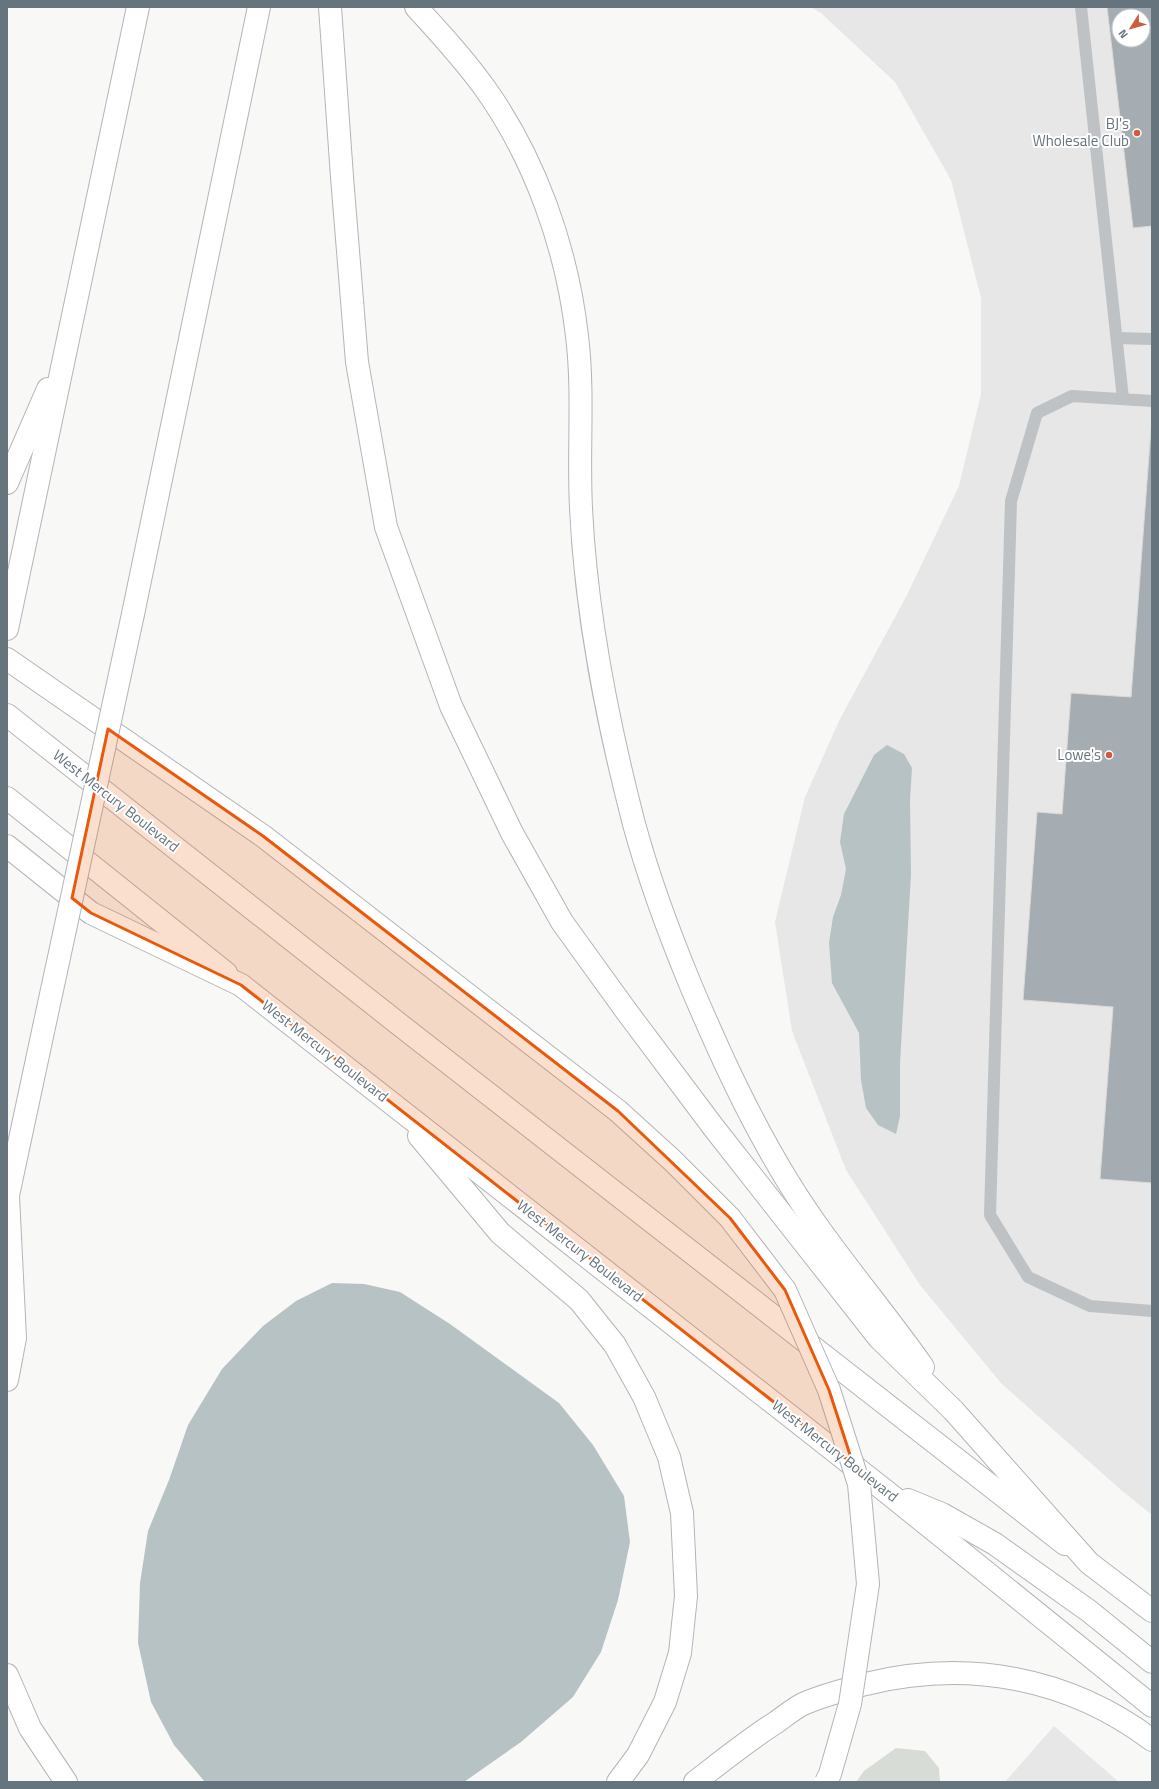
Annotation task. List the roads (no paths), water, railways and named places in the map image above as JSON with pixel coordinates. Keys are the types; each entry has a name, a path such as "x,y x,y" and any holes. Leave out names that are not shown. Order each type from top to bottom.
{"main road":[{"path":"7,629 138,7"},
{"path":"7,1380 15,1338 8,1198 259,7"},
{"path":"330,7 356,354 386,527 451,706 512,833 566,928 714,1128 874,1332 952,1410 1089,1563"},
{"path":"416,7 452,45 486,89 512,133 543,194 564,260 577,337 581,507 587,585 597,662 612,736 635,827 676,949 708,1025 748,1110 788,1181 830,1243 893,1325 952,1410"},
{"path":"7,483 67,348"},
{"path":"7,659 263,836 618,1111 673,1161 730,1218 786,1290 830,1390 859,1484 868,1584 850,1704 830,1774 826,1782"},
{"name":"West Mercury Boulevard","path":"7,715 1152,1612"},
{"name":"West Mercury Boulevard","path":"7,798 389,1102 888,1493 1152,1706"},
{"path":"7,846 91,913 241,985"},
{"path":"389,1102 500,1233 579,1300 615,1344 644,1397 669,1457 682,1513 686,1596 680,1653 664,1702 638,1755 618,1782"},
{"path":"888,1493 942,1514 995,1544 1088,1611 1152,1662"},
{"path":"695,1782 748,1741 802,1705 837,1691 896,1677 964,1672 1000,1676 1044,1685 1088,1701 1117,1716 1152,1740"},
{"path":"7,1674 30,1728 66,1782"}],"lane":[{"path":"1081,7 1123,399"},
{"path":"1116,338 1152,339"},
{"path":"1152,401 1072,396 1037,413 1011,501 990,1215 1028,1277 1090,1306 1152,1311"}],"place":[{"name":"BJ's Wholesale Club","path":"1137,133"},
{"name":"Lowe's","path":"1109,755"}]}
